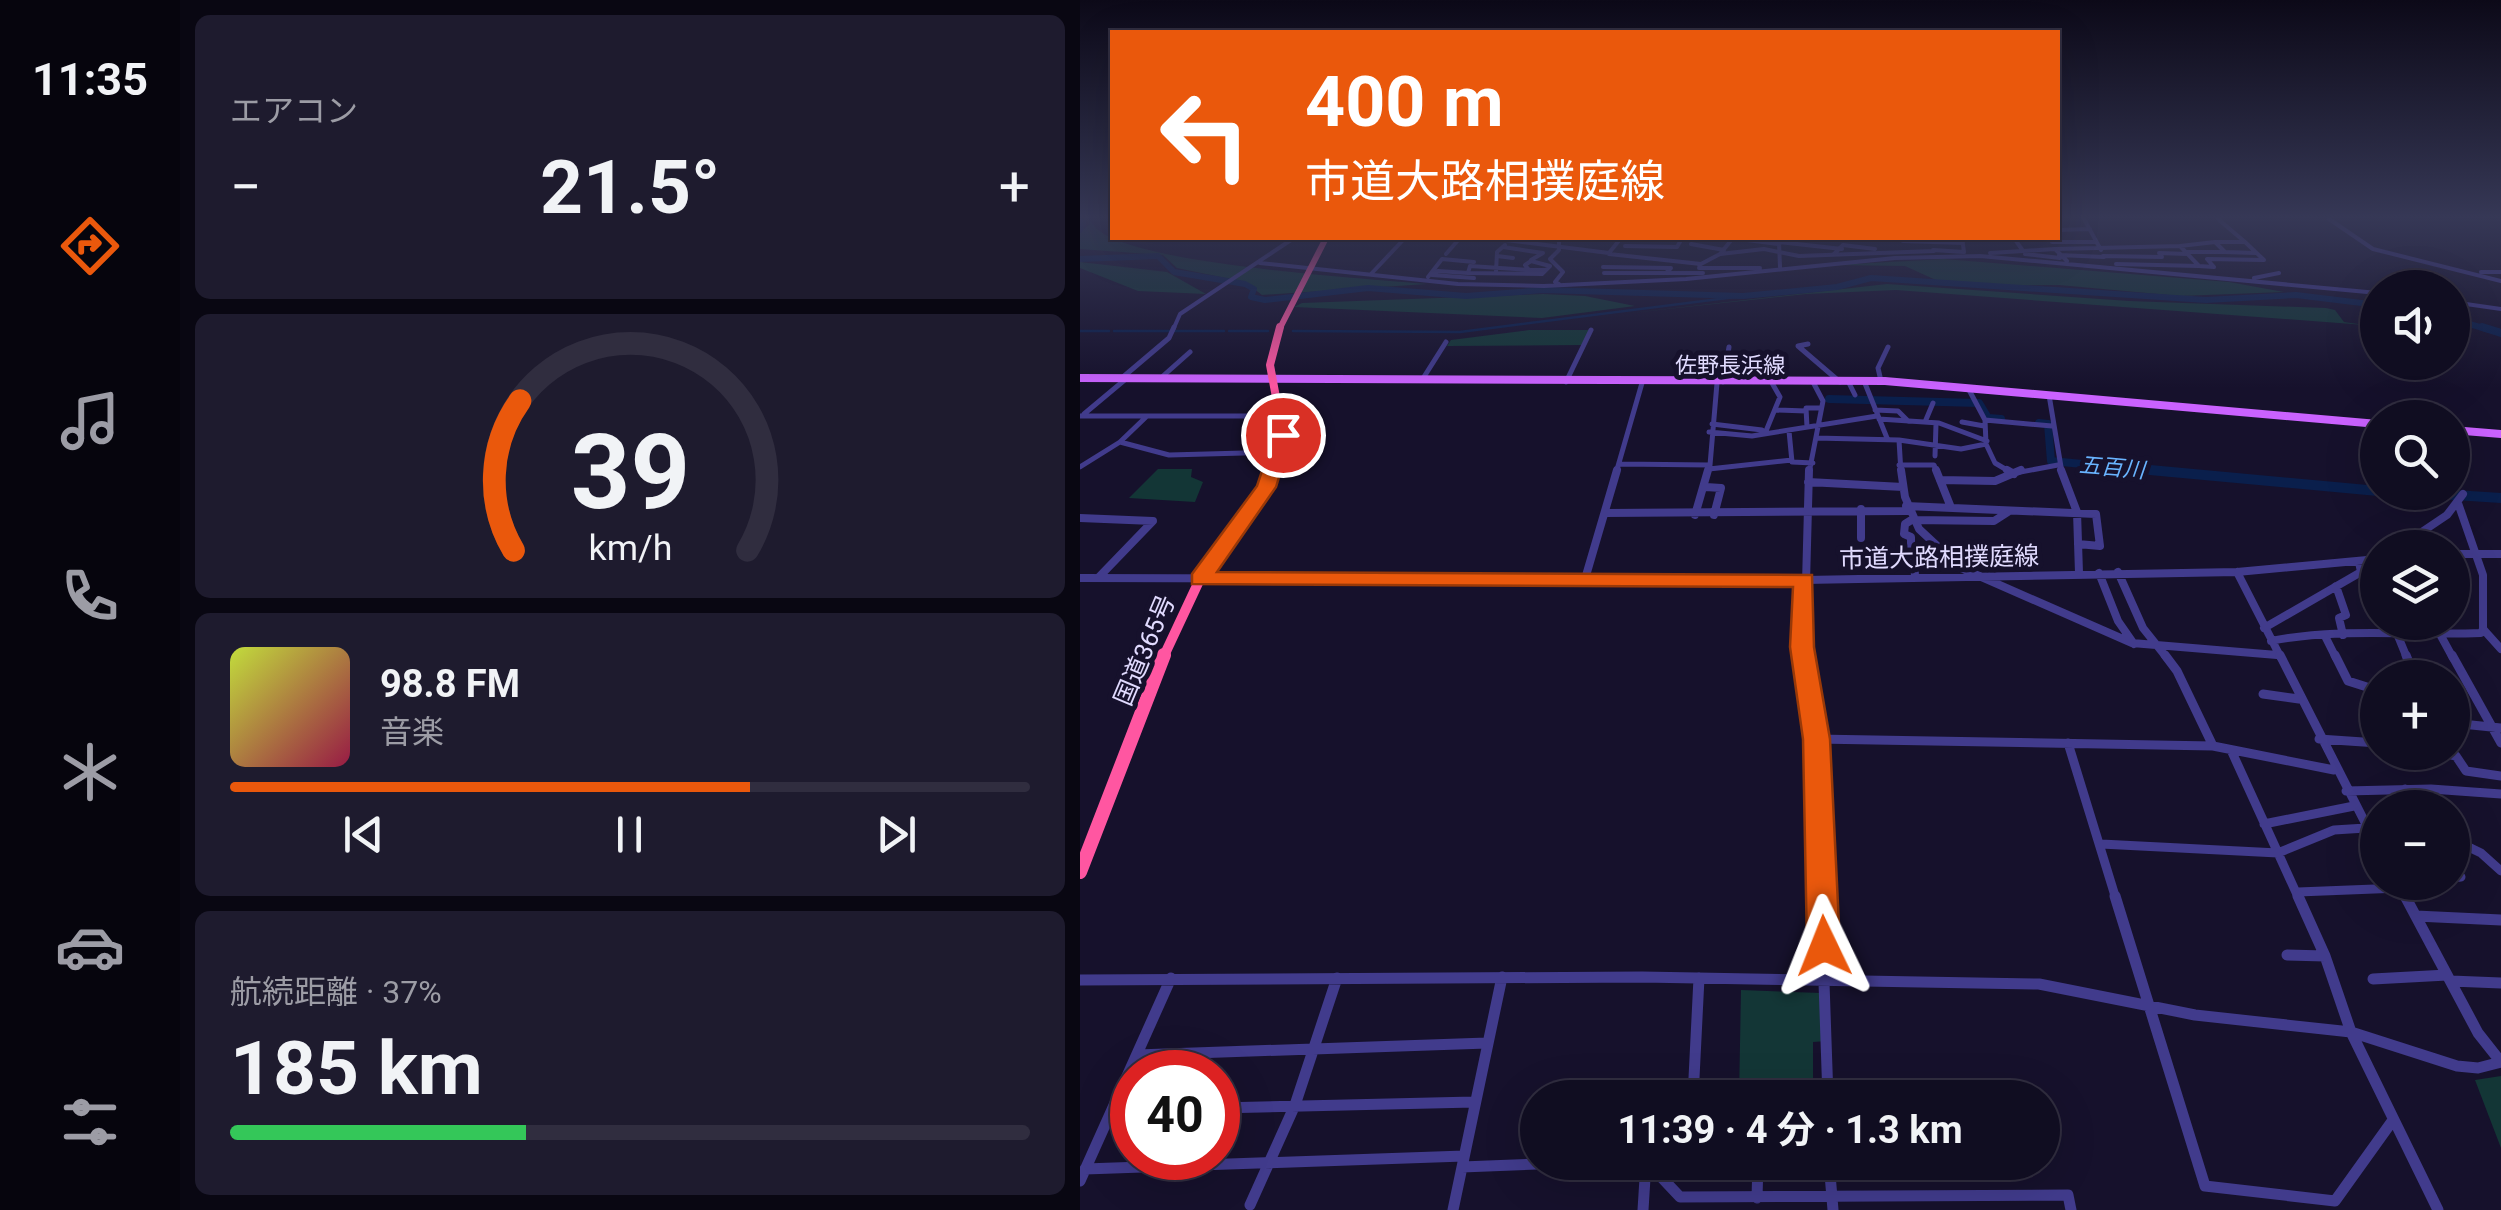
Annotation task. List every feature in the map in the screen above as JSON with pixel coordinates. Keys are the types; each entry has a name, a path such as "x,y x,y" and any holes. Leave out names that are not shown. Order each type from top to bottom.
{"highway":[{"name":"国道365号","path":"1080,872 1168,644 1200,579 1267,487 1280,452 1282,416 1272,379 1276,336 1309,275"}],"main road":[{"name":"佐野長浜線","path":"1080,378 1880,381 2360,422"},
{"path":"2470,431 2501,434"}],"street":[{"path":"1240,275 1180,314 1173,331 1080,416 1282,416"},
{"path":"1385,275 1490,285 1574,285 1730,275"},
{"path":"1427,280 1430,275"},
{"path":"1438,275 1482,279 1486,275"},
{"path":"1490,285 1494,275"},
{"path":"1560,275 1554,282 1574,285"},
{"path":"1604,275 1603,281 1613,283"},
{"path":"1676,280 1681,275"},
{"path":"2192,275 2360,291"},
{"path":"2248,281 2273,275"},
{"path":"2470,305 2501,310"},
{"path":"1566,382 1591,330"},
{"path":"1422,380 1446,342"},
{"path":"1808,344 1798,346 1855,395"},
{"path":"1880,381 1878,368 1888,347"},
{"path":"1696,515 1706,487 1711,428 1729,348"},
{"path":"1163,376 1190,352"},
{"path":"1864,381 1887,438"},
{"path":"1813,382 1823,398 1808,482 1802,647 1816,739 1828,1080"},
{"path":"1586,579 1642,383"},
{"path":"1766,431 1780,397 1772,383"},
{"path":"1968,388 1984,423 1986,443 1995,463 2014,474"},
{"path":"2049,395 2057,463 2071,487 2077,512 2079,573"},
{"path":"1925,422 1933,403"},
{"path":"1776,410 1819,408"},
{"path":"1711,428 1752,436 1875,410 1936,424 1986,443"},
{"path":"1806,411 1807,427"},
{"path":"1080,467 1120,442 1146,417"},
{"path":"1962,422 2052,426"},
{"path":"1934,456 1936,424"},
{"path":"1789,431 1792,460"},
{"path":"1816,438 1887,438 1967,449 1986,443"},
{"path":"1899,440 1899,465 1910,514 1948,561 2134,644 2277,655"},
{"path":"1120,442 1169,456 1280,452"},
{"path":"1619,464 1709,467 1792,460 1813,463"},
{"path":"1940,480 1995,482 2032,466 2057,463"},
{"path":"1899,465 1934,465 1950,505"},
{"path":"1808,482 1903,487"},
{"path":"1706,487 1721,488 1714,515"},
{"path":"2421,530 2461,498 2484,575 2483,629 2482,633 2470,634"},
{"path":"1910,514 1950,505 2008,512 2096,514 2100,546 2078,544"},
{"path":"1605,514 1714,515 1808,508 1994,521 2008,512"},
{"path":"1861,510 1861,538"},
{"path":"1910,514 1904,534 1911,537 1914,549 1914,578"},
{"path":"1080,518 1153,521 1098,578"},
{"path":"1914,549 1940,551"},
{"path":"2470,553 2501,554"},
{"name":"市道大路相撲庭線","path":"1080,578 1804,580 2237,572 2360,562"},
{"path":"2118,572 2154,647 2177,671 2213,746"},
{"path":"2237,572 2360,817"},
{"path":"2099,573 2118,621 2134,644"},
{"path":"2264,628 2360,573"},
{"path":"2336,586 2346,615 2339,618 2343,635"},
{"path":"2483,629 2501,649"},
{"path":"2272,641 2360,635"},
{"path":"2325,636 2348,681 2360,685"},
{"path":"2443,640 2501,743"},
{"path":"2263,694 2299,699"},
{"path":"2470,725 2496,728"},
{"path":"1816,739 2213,746 2334,770"},
{"path":"2320,739 2360,742"},
{"path":"2068,743 2205,1186 2335,1201 2392,1120"},
{"path":"2231,750 2298,892 2351,1032 2438,1210"},
{"path":"2465,770 2501,776"},
{"path":"2346,791 2405,789 2501,794"},
{"path":"2264,824 2354,806"},
{"path":"2101,844 2278,853 2334,830 2360,828"},
{"path":"2470,847 2501,871"},
{"path":"2298,892 2360,888"},
{"path":"1080,980 1502,977 2038,984 2196,1015 2272,1020 2351,1032 2456,1066 2478,1068 2501,1062 2478,1033 2407,900"},
{"path":"2416,916 2501,920"},
{"path":"2287,955 2325,956"},
{"path":"1453,1210 1502,977"},
{"path":"1139,1050 1171,978"},
{"path":"1250,1205 1296,1106 1336,978"},
{"path":"1695,1080 1700,978"},
{"path":"2373,979 2449,978 2501,983"},
{"path":"1240,1051 1487,1043"},
{"path":"1240,1107 1474,1102"},
{"path":"1110,1114 1082,1175 1273,1160 1520,1161"},
{"path":"1643,1210 1646,1180"},
{"path":"1664,1180 1680,1197 1715,1204 1757,1198 1774,1204 2019,1204 2068,1196 2071,1210"},
{"path":"1757,1198 1758,1180"}],"green space":[{"path":"1099,275 1173,275 1206,294 1138,291"},
{"path":"1213,275 1333,275 1427,284 1262,295 1245,282"},
{"path":"1926,275 2148,275 2229,282 2284,292 2180,296 2059,285 1983,286 1938,281"},
{"path":"1887,284 2129,301 2326,308 2335,310 2344,322 2360,325 1896,290 1806,294 1622,314"},
{"path":"1543,294 1585,296 1635,306 1542,318 1294,307 1302,303"},
{"path":"1529,330 1589,330 1583,345 1447,346 1451,340"},
{"path":"1158,469 1192,469 1191,477 1203,482 1195,502 1129,498"},
{"path":"1741,990 1821,993 1827,1041 1813,1042 1813,1080 1739,1080"},
{"path":"2501,1076 2501,1148 2475,1080"}],"waterway":[{"path":"1195,275 1245,284 1254,289 1251,297 1265,300 1368,288 1466,296 1544,290 1743,296 1837,287 1871,278 2206,300 2296,295 2360,303"},
{"path":"1293,331 1460,332 1743,296"},
{"path":"2470,324 2490,330"},
{"path":"2482,327 2501,333"},
{"path":"1080,331 1109,331"},
{"path":"1114,331 1224,331"},
{"path":"1229,331 1268,331"},
{"name":"五百川","path":"1829,399 1979,403 1988,418 2001,419"},
{"name":"五百川","path":"2039,423 2048,424 2051,461 2177,473"},
{"name":"五百川","path":"2150,470 2360,489"},
{"name":"五百川","path":"2470,496 2501,498"}],"route":[{"path":"1283,435 1267,487 1200,579 1804,580 1802,647 1816,739 1824,946"}]}
